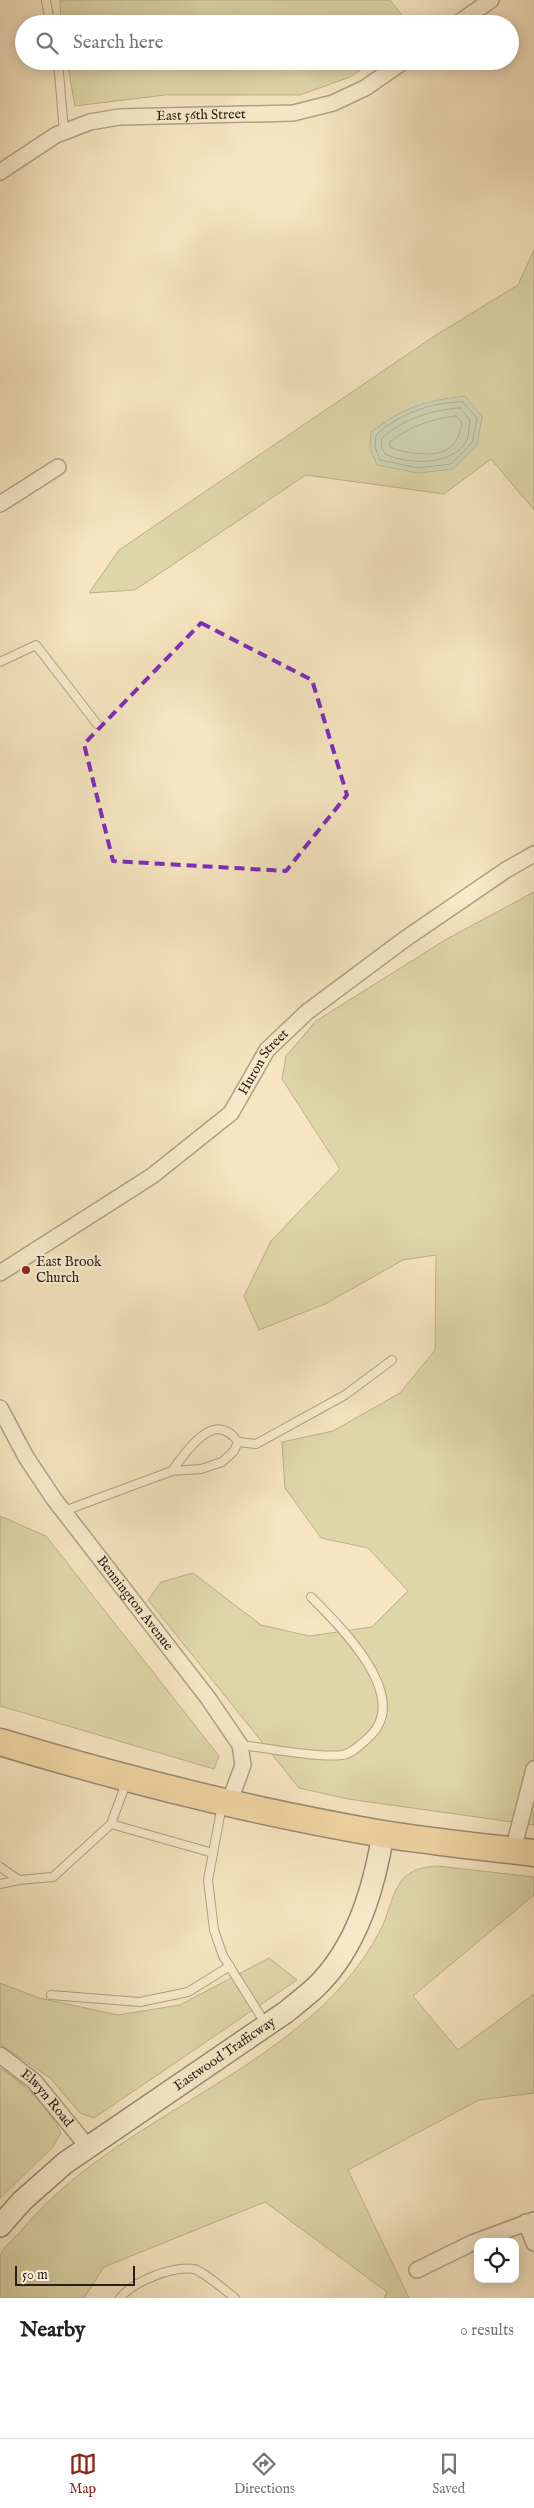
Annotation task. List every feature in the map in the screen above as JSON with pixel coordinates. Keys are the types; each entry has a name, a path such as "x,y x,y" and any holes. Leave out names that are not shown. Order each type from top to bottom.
{"highway":[{"path":"0,1742 128,1778 226,1802 383,1834 524,1852"}],"main road":[{"name":"Eastwood Trafficway","path":"0,2226 22,2201 65,2163 266,2025 316,1986 341,1955 363,1913 376,1876 383,1834"}],"street":[{"path":"470,15 491,0"},
{"name":"East 56th Street","path":"0,172 64,132 90,122 119,117 293,113 333,103 365,88 391,70"},
{"path":"0,504 58,467"},
{"name":"Huron Street","path":"0,1273 152,1176 231,1113 267,1050 307,1012 405,939 506,870 534,854"},
{"name":"Bennington Avenue","path":"0,1408 26,1457 64,1511 208,1698 240,1745"},
{"path":"226,1802 243,1765 240,1745"},
{"path":"524,1852 534,1769"},
{"name":"Elwyn Road","path":"0,2056 34,2081 88,2147"},
{"path":"417,2270 472,2243 530,2221 534,2243"}],"lane":[{"path":"46,0 48,15"},
{"path":"59,70 64,132"},
{"path":"0,662 36,646 97,724"},
{"path":"238,1442 256,1444 345,1395 392,1360"},
{"path":"172,1471 202,1434 218,1430 233,1434 238,1442"},
{"path":"64,1511 172,1471 201,1469 222,1462 234,1451 238,1442"},
{"path":"240,1745 297,1752 344,1755 372,1735 382,1719 384,1703 378,1684 367,1662 342,1627 311,1597"},
{"path":"0,1884 53,1877 110,1824 128,1778"},
{"path":"226,1802 208,1880 214,1930 223,1956 266,2025"},
{"path":"110,1824 214,1853"},
{"path":"0,1867 19,1880"},
{"path":"52,1995 140,2002 188,1992 230,1966"},
{"path":"120,2298 125,2292 165,2271 196,2269 236,2298"}],"highlighted area":[{"path":"201,623 312,680 347,795 286,871 113,861 84,744"}],"shaded area":[{"path":"60,0 390,0 402,15 61,15"},
{"path":"69,70 360,70 350,77 300,95 165,95 75,106"},
{"path":"534,250 534,510 491,459 444,494 306,475 135,590 89,593 119,550 436,335 518,285"},
{"path":"534,892 534,1825 348,1799 299,1788 148,1600 161,1582 193,1573 261,1625 309,1636 372,1627 408,1591 368,1548 321,1538 285,1488 282,1442 333,1431 400,1393 435,1350 436,1255 403,1260 325,1304 259,1330 244,1296 271,1241 340,1169 282,1079 286,1056 316,1021 445,940"},
{"path":"0,1516 46,1536 219,1756 214,1769 0,1706"},
{"path":"437,1866 534,1877 534,1895 413,1996 458,2050 534,1994 534,2093 479,2100 348,2170 409,2298 384,2298 387,2292 265,2202 104,2267 84,2298 0,2298 1,2253 49,2201 81,2173 116,2147 226,2078 310,2018 344,1984 372,1945 386,1918 397,1888 405,1877 416,1870"},
{"path":"269,1958 297,1980 94,2118 80,2113 50,2078 0,2044 0,1983 39,1998 118,2015 180,2005"},
{"path":"0,2068 35,2096 56,2123 61,2133 52,2148 0,2198"}],"water":[{"path":"465,396 482,417 477,445 453,469 418,473 377,465 370,448 371,432 404,411 438,400"}],"place":[{"name":"East Brook Church","path":"26,1270"}]}
